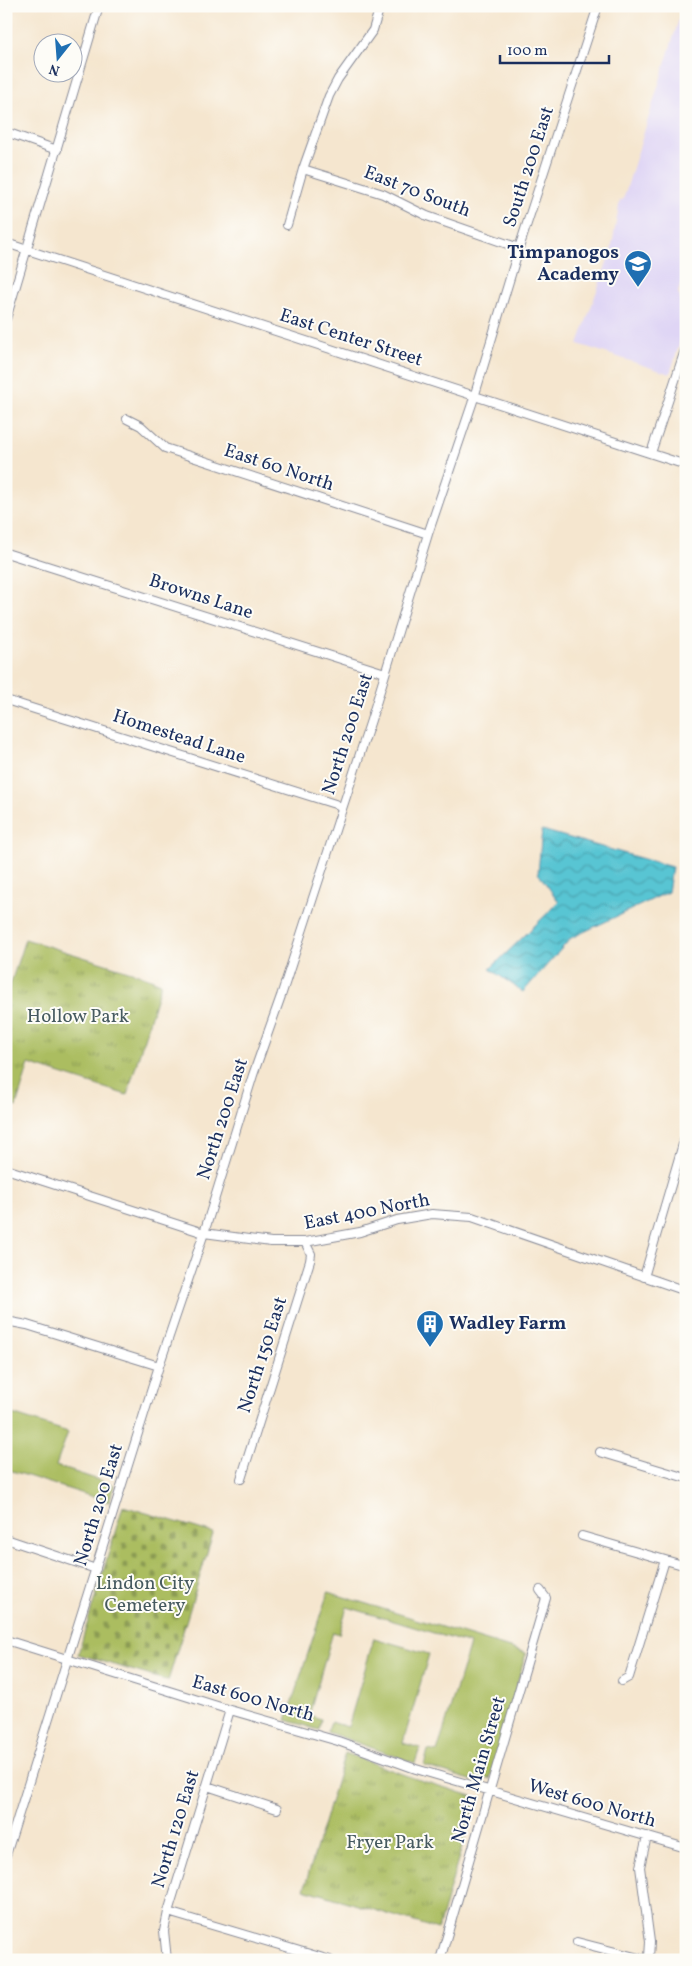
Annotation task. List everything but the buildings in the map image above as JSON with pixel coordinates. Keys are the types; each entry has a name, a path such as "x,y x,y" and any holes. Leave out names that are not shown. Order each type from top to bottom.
{"street":[{"path":"6,319 99,6"},
{"path":"287,225 303,169 329,96 338,79 373,30 380,6"},
{"name":"South 200 East","path":"475,395 519,248 598,6"},
{"path":"6,132 57,150"},
{"name":"East 70 South","path":"303,169 383,194 427,216 519,248"},
{"name":"East Center Street","path":"6,244 686,465"},
{"path":"651,453 686,348"},
{"name":"North 200 East","path":"6,1855 159,1366 342,808 428,534 475,395"},
{"name":"East 60 North","path":"127,419 141,426 165,448 428,534"},
{"name":"Browns Lane","path":"6,553 385,673"},
{"name":"Homestead Lane","path":"6,700 335,804 342,808"},
{"path":"644,1277 686,1134"},
{"name":"East 400 North","path":"6,1169 204,1233 271,1242 306,1242 360,1232 397,1220 432,1214 472,1218 686,1291"},
{"name":"North 150 East","path":"241,1479 310,1261 311,1254 306,1242"},
{"path":"6,1321 27,1325 159,1366"},
{"path":"600,1452 686,1478"},
{"path":"582,1536 686,1566"},
{"path":"6,1539 96,1568"},
{"path":"622,1681 629,1677 665,1560"},
{"name":"North Main Street","path":"440,1960 546,1598 540,1590"},
{"name":"East 600 North","path":"6,1640 338,1742 490,1792"},
{"name":"North 120 East","path":"167,1960 164,1931 168,1912 230,1710"},
{"path":"206,1786 277,1809"},
{"name":"West 600 North","path":"490,1792 686,1848"},
{"path":"577,1942 643,1959 649,1957 650,1942 640,1867 647,1836"},
{"path":"168,1912 330,1960"}],"shaded area":[{"name":"Timpanogos Academy","path":"683,6 686,6 686,280 681,284 678,292 686,312 686,323 670,374 578,344 611,251 620,200 623,200"}],"green space":[{"name":"Hollow Park","path":"25,939 161,983 127,1095 29,1064 16,1107 6,1104 6,998"},
{"path":"6,1412 68,1432 56,1466 114,1485 109,1502 6,1469"},
{"name":"Lindon City Cemetery","path":"123,1506 213,1533 168,1681 78,1654"},
{"path":"328,1592 526,1653 490,1779 484,1778 482,1781 477,1782 424,1766 428,1750 437,1752 470,1644 347,1607 339,1634 333,1632 309,1715 321,1719 319,1730 286,1720"},
{"path":"374,1638 429,1654 403,1743 420,1748 415,1763 327,1732 331,1722 348,1727"},
{"name":"Fryer Park","path":"345,1753 410,1777 472,1796 475,1802 438,1929 304,1889"}],"water":[{"path":"542,830 672,867 668,892 571,938 523,992 490,969 559,902 538,873"}],"place":[{"name":"Timpanogos Academy","path":"638,288"},
{"name":"Wadley Farm","path":"430,1348"}]}
